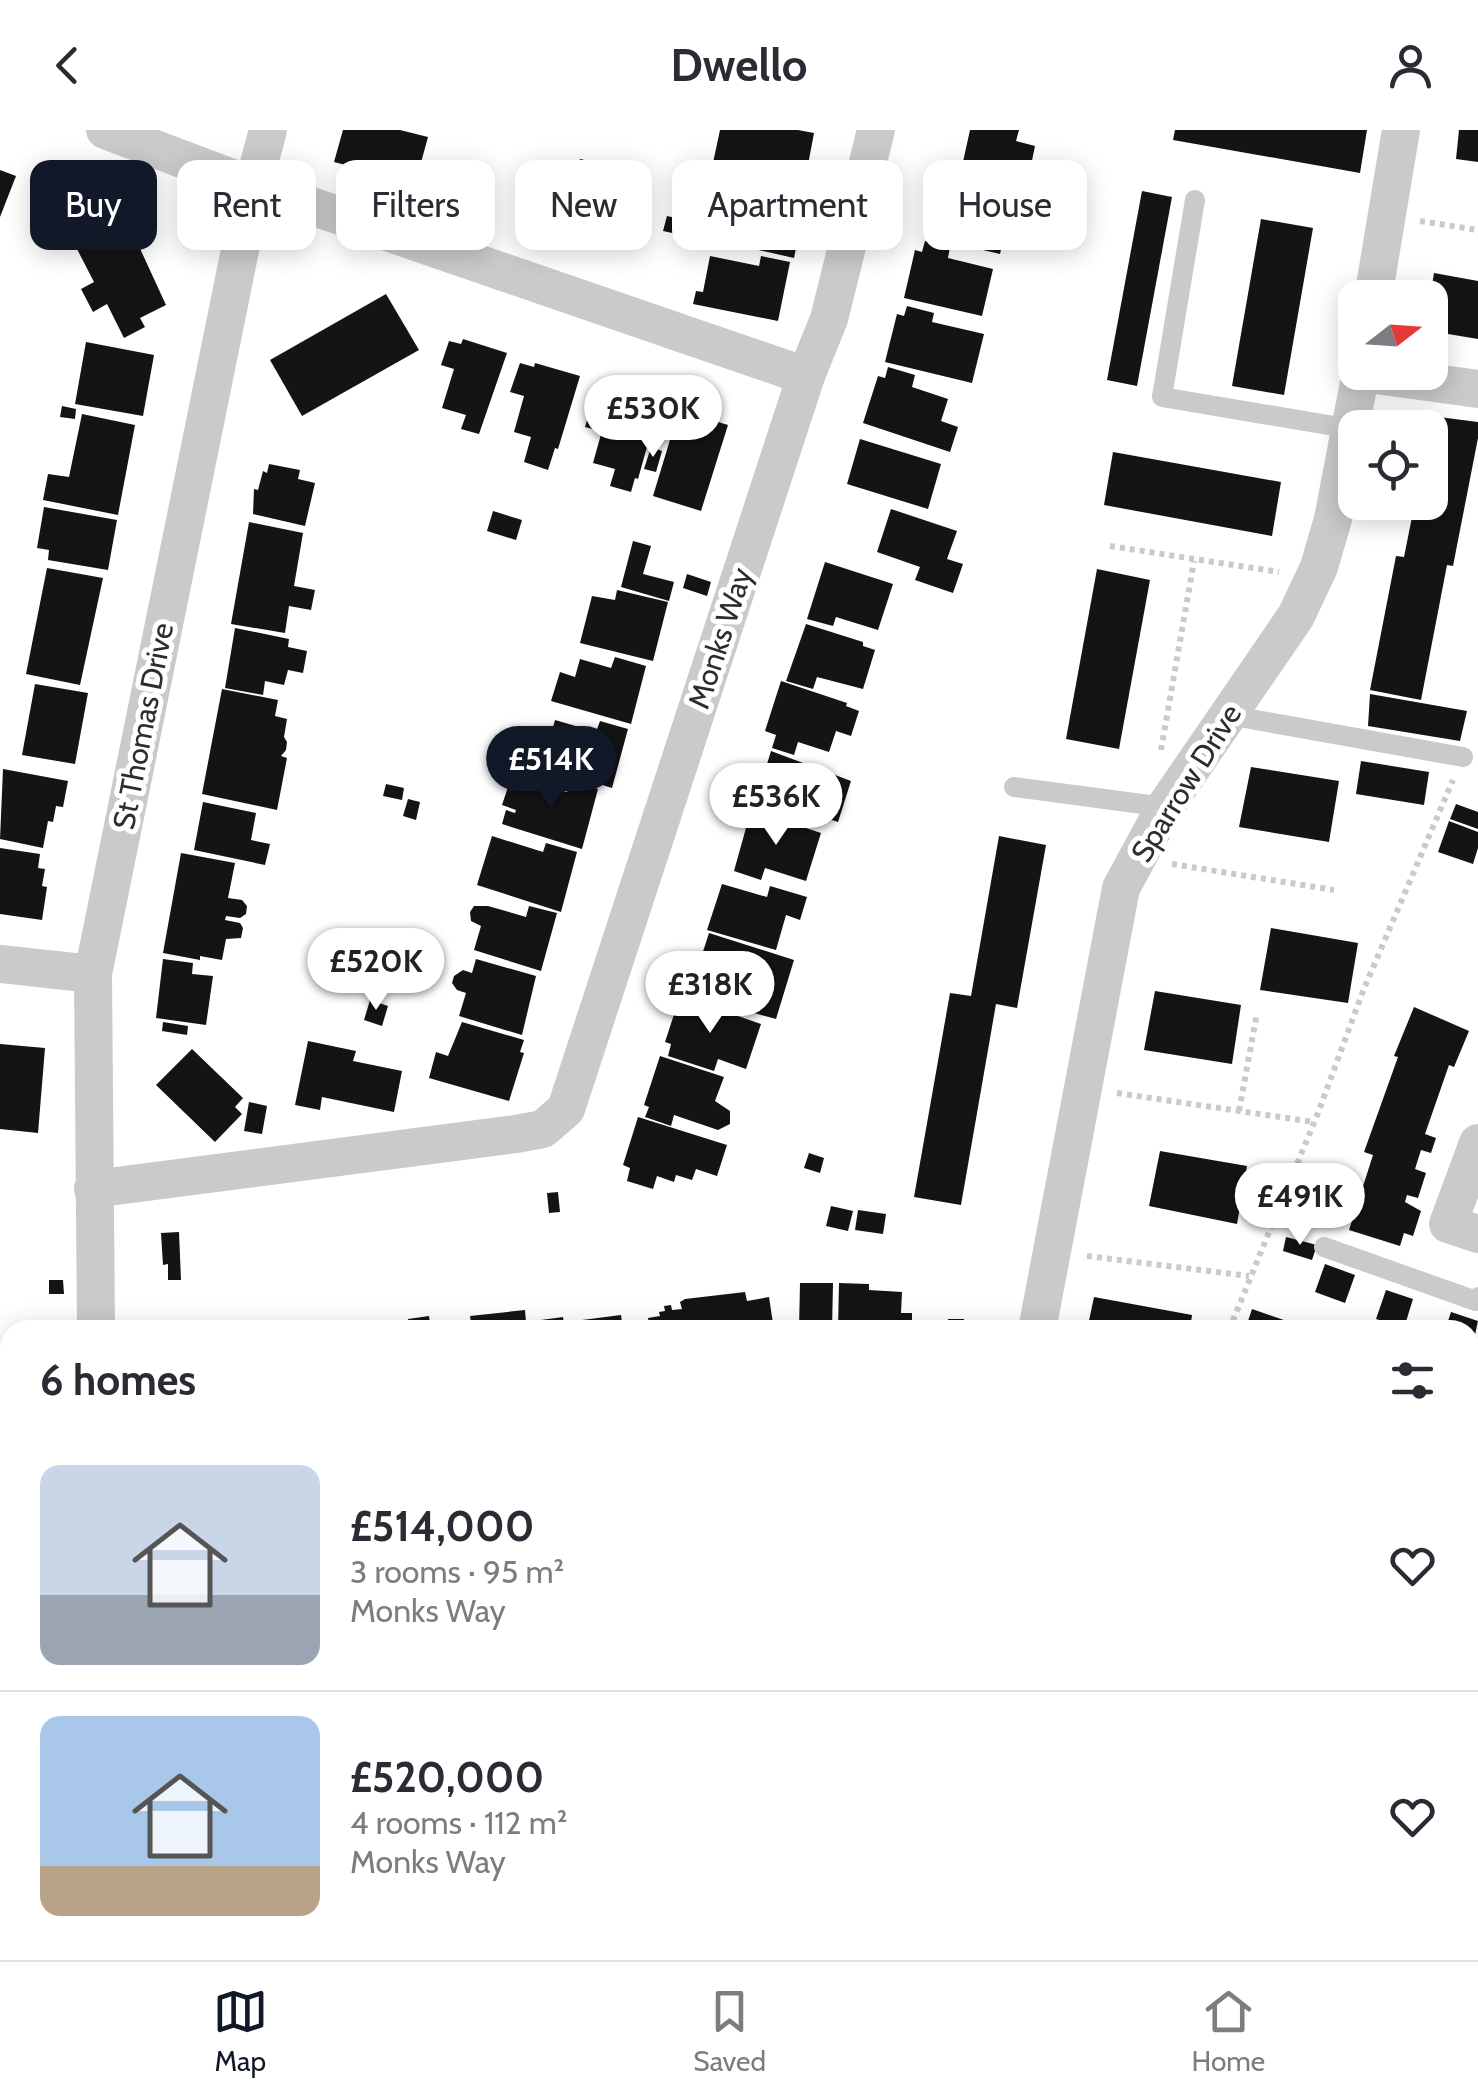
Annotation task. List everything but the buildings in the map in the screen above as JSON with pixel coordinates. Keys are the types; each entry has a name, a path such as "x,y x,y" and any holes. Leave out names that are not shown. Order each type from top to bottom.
{"street":[{"path":"105,130 184,160"},
{"name":"St Thomas Drive","path":"260,160 268,130"},
{"name":"Monks Way","path":"93,1188 516,1134 544,1129 566,1109 806,376 829,319 876,130"},
{"path":"1377,280 1401,130"},
{"path":"316,208 806,376"},
{"name":"St Thomas Drive","path":"96,1320 93,974 240,250"},
{"name":"Sparrow Drive","path":"1448,385 1478,389"},
{"name":"Sparrow Drive","path":"1039,1320 1121,888 1165,807 1296,616 1314,576 1338,495"},
{"path":"0,964 93,974"},
{"path":"1478,1143 1448,1224 1478,1234"}],"lane":[{"path":"1195,200 1162,397 1338,427"},
{"path":"1228,715 1463,757"},
{"path":"1014,788 1165,807"},
{"path":"1324,1247 1476,1301 1478,1297"}],"path":[{"path":"1387,215 1478,230"},
{"path":"1110,546 1314,576"},
{"path":"1194,561 1159,749 1194,766"},
{"path":"1233,1320 1363,991 1463,757"},
{"path":"1137,858 1334,890"},
{"path":"1239,1111 1257,1013"},
{"path":"1083,1087 1314,1122"},
{"path":"1052,1252 1250,1276"}]}
